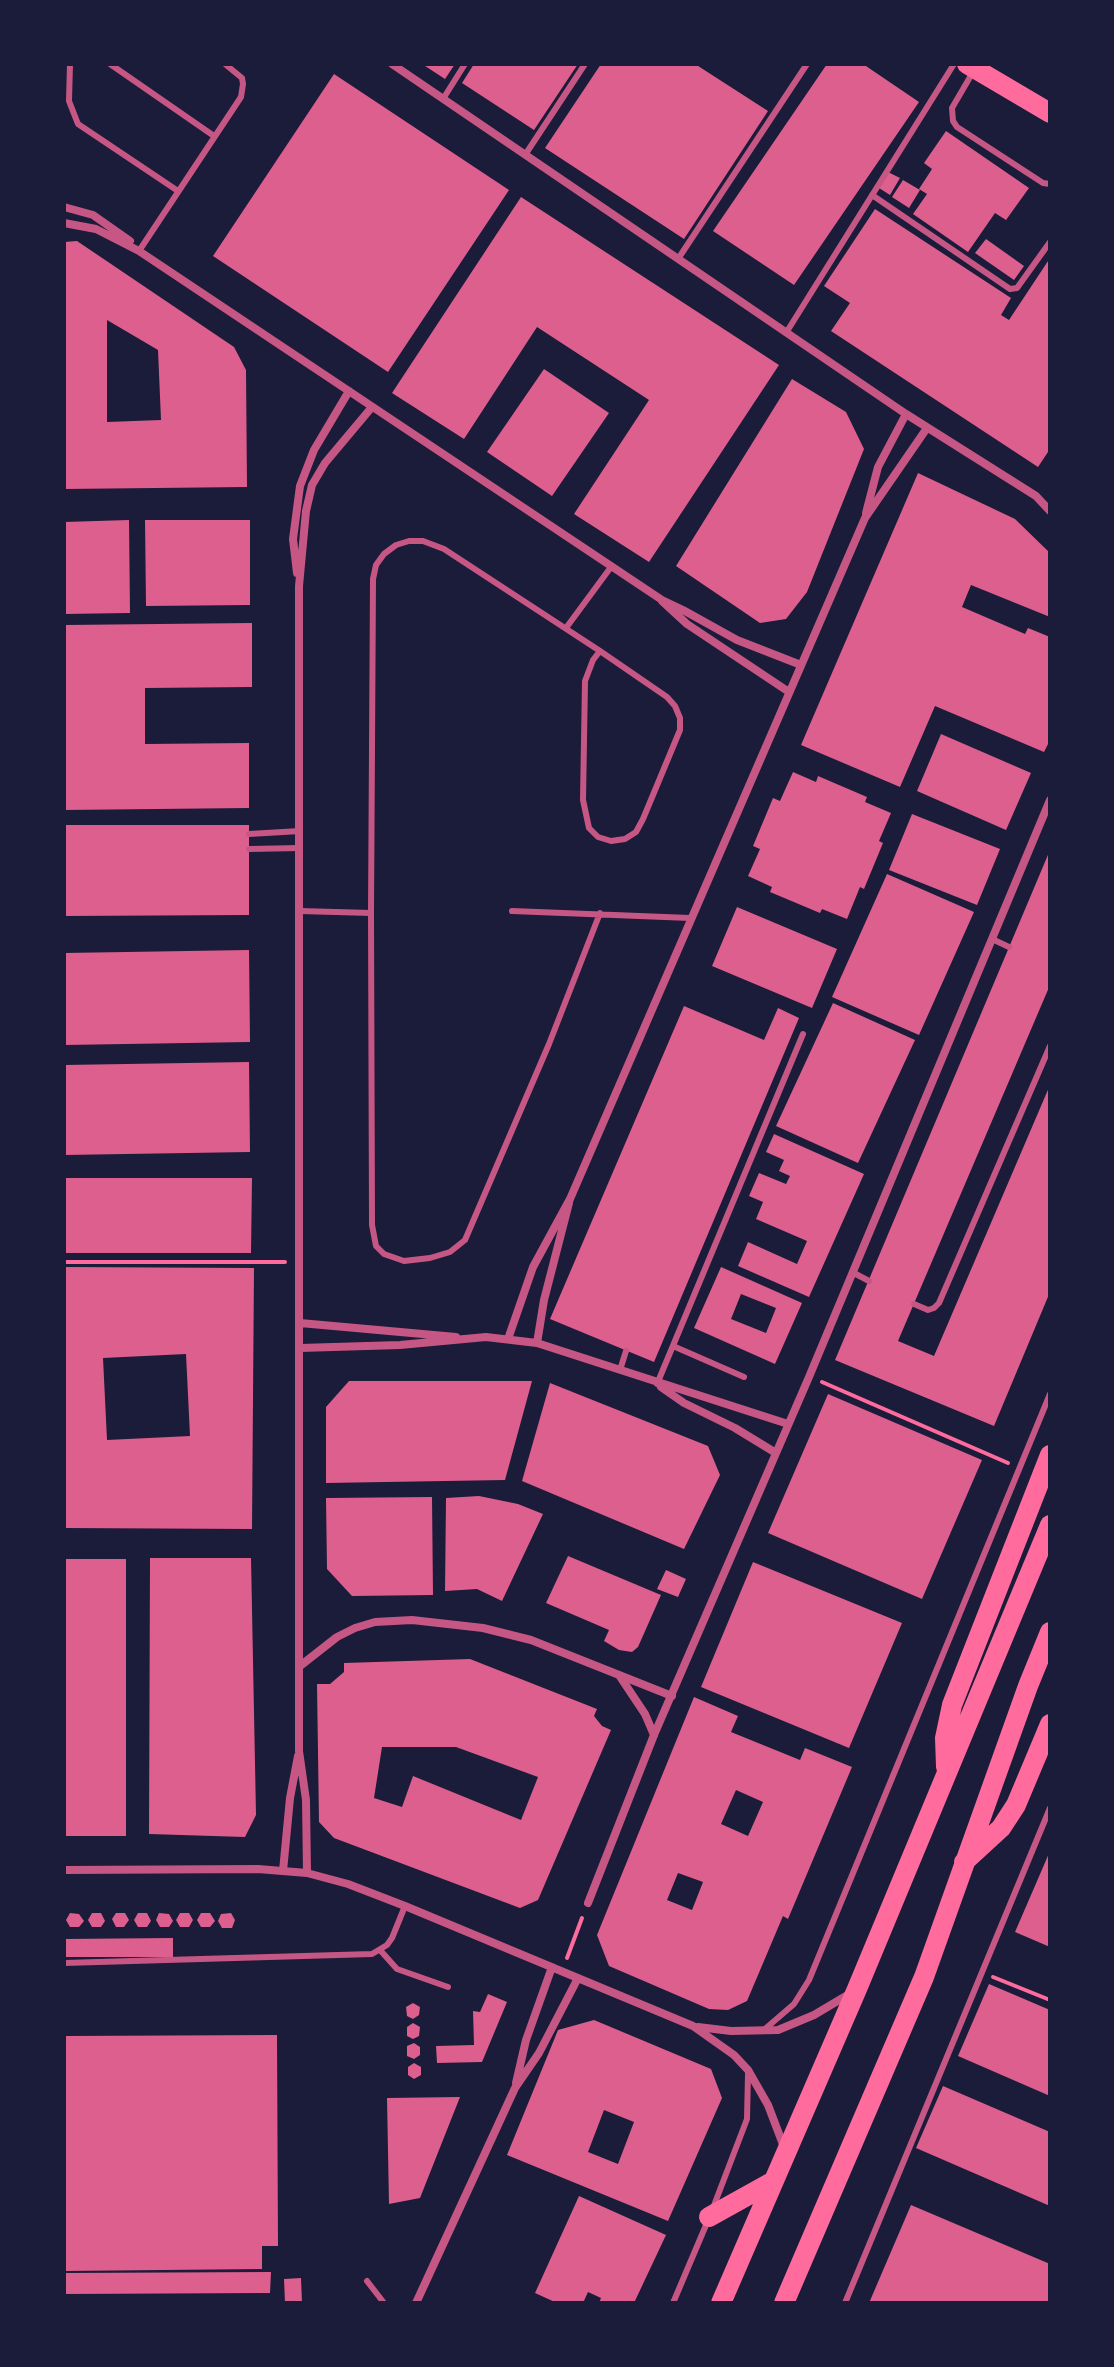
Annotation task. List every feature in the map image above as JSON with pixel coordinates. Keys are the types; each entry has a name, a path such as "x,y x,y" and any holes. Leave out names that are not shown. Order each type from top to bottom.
{"main road":[{"path":"971,66 1044,110 1050,126"},
{"path":"947,1771 945,1738 952,1705 1050,1455"},
{"path":"721,2303 857,1989 1050,1525"},
{"path":"784,2303 924,1977 1050,1632"},
{"path":"964,1862 1001,1828 1016,1805 1050,1724"},
{"path":"709,2217 772,2182"}],"street":[{"path":"392,64 906,414 1036,496 1050,511"},
{"path":"64,207 105,222 139,251"},
{"path":"64,223 96,229 139,251 662,600 754,648 801,665"},
{"path":"299,586 293,539 300,486 314,450 349,391"},
{"path":"307,1873 306,1800 299,1751 299,586 306,511 312,485 325,463 372,407"},
{"path":"508,1339 533,1267 570,1199 865,518 878,467 906,414"},
{"path":"865,518 927,428"},
{"path":"662,600 687,624 789,692"},
{"path":"588,1903 654,1735 809,1377 992,939 1046,820 1050,800"},
{"path":"537,1343 544,1300 570,1199"},
{"path":"300,1323 537,1343 788,1424"},
{"path":"300,1348 410,1344 464,1338"},
{"path":"657,1384 684,1403 776,1453"},
{"path":"300,1666 337,1637 355,1628 375,1622 412,1620 507,1633 531,1640 672,1696"},
{"path":"619,1674 645,1714 654,1735"},
{"path":"283,1871 290,1798 299,1751"},
{"path":"64,1870 307,1873 348,1884 405,1906 693,2026 734,2055 748,2070 768,2105 786,2153"},
{"path":"515,2088 521,2059 552,1967"},
{"path":"416,2303 515,2088 539,2053 578,1978"},
{"path":"693,2026 761,2032 796,2024 857,1989"}],"lane":[{"path":"70,64 69,101 78,124 178,191"},
{"path":"110,64 214,136"},
{"path":"139,251 243,91 242,78 225,64"},
{"path":"443,99 465,64"},
{"path":"525,155 585,64"},
{"path":"678,259 807,64"},
{"path":"786,333 954,64"},
{"path":"971,66 952,108 957,127 1043,183 1050,184"},
{"path":"872,195 1010,289 1019,286 1050,242"},
{"path":"600,651 585,681 583,800 589,828 598,837 611,841 625,839 636,832 643,819 677,742 680,718 675,706 667,697 600,651 444,549 423,541 409,541 396,545 376,565 373,579 371,913 372,1236 384,1254 404,1261 441,1256 465,1240 549,1044 600,913"},
{"path":"566,628 611,567"},
{"path":"249,834 300,831"},
{"path":"249,849 300,848"},
{"path":"300,911 371,913"},
{"path":"512,911 690,918"},
{"path":"992,939 1009,947"},
{"path":"657,1384 803,1034"},
{"path":"914,1304 928,1310 939,1303 1050,1046"},
{"path":"852,1272 869,1281"},
{"path":"673,1346 744,1377"},
{"path":"620,1370 626,1351"},
{"path":"761,2032 794,2004 809,1980 1050,1394"},
{"path":"845,2303 1050,1808"},
{"path":"64,1963 372,1954 392,1938 405,1906"},
{"path":"380,1950 397,1969 448,1987"},
{"path":"673,2303 747,2119 748,2070"},
{"path":"367,2281 384,2303"}],"path":[{"path":"64,1262 300,1262"},
{"path":"809,1377 1020,1468"},
{"path":"562,1972 588,1903"},
{"path":"982,1972 1050,2000"}],"building":[{"path":"422,64 455,64 445,79"},
{"path":"474,64 578,64 534,130 462,83"},
{"path":"601,64 695,64 768,111 684,239 545,148"},
{"path":"827,64 863,64 919,102 794,285 713,231"},
{"path":"334,74 509,190 388,372 213,256"},
{"path":"946,131 1029,188 1006,220 995,213 968,252 913,214 927,194 919,189 932,169 924,163"},
{"path":"888,172 900,178 890,195 879,188"},
{"path":"903,180 920,190 909,208 892,197"},
{"path":"521,197 779,365 649,562 574,514 649,400 537,327 464,439 392,393"},
{"path":"875,209 1011,298 1001,315 1009,320 1050,258 1050,449 1038,467 831,331 850,303 824,286"},
{"path":"986,239 1024,266 1014,280 975,253"},
{"path":"77,241 234,347 246,370 247,487 64,489 64,242","holes":["107,320 158,350 161,420 107,422"]},
{"path":"544,369 609,413 552,496 487,452"},
{"path":"792,379 846,412 864,449 807,592 786,619 760,623 676,566"},
{"path":"918,473 1015,519 1050,553 1050,617 971,585 962,607 1025,634 1028,628 1050,637 1050,740 1044,752 935,706 900,787 801,745"},
{"path":"129,520 130,613 64,614 64,522"},
{"path":"145,520 250,520 250,605 146,606"},
{"path":"252,623 252,687 145,688 145,744 249,743 249,808 64,810 64,625"},
{"path":"941,734 1031,773 1006,830 917,791"},
{"path":"793,772 816,782 818,776 867,797 865,802 891,813 879,841 883,843 864,889 860,887 847,919 822,909 820,913 770,892 772,887 748,876 760,849 753,846 773,798 780,801"},
{"path":"912,814 1000,849 977,905 889,870"},
{"path":"64,825 249,825 249,915 64,916"},
{"path":"1050,850 1050,985 898,1341 934,1356 1050,1085 1050,1292 994,1426 835,1360"},
{"path":"887,874 974,912 919,1035 832,997"},
{"path":"737,907 837,949 812,1008 712,966"},
{"path":"249,950 250,1042 64,1045 64,953"},
{"path":"833,1003 915,1040 858,1163 776,1126"},
{"path":"684,1006 764,1040 778,1008 799,1018 654,1362 550,1319"},
{"path":"249,1062 250,1152 64,1155 64,1065"},
{"path":"774,1134 864,1174 809,1297 738,1266 748,1242 797,1264 807,1241 756,1219 763,1202 749,1196 759,1173 786,1184 790,1176 779,1171 784,1160 766,1152"},
{"path":"64,1178 252,1178 251,1253 64,1253"},
{"path":"64,1267 254,1268 252,1529 64,1528","holes":["186,1354 190,1436 107,1440 103,1358"]},
{"path":"721,1267 802,1303 775,1364 694,1328","holes":["741,1294 776,1308 766,1333 731,1319"]},
{"path":"349,1381 532,1381 505,1480 326,1483 326,1407"},
{"path":"550,1383 708,1446 720,1475 684,1549 522,1481"},
{"path":"828,1394 982,1460 922,1599 768,1533"},
{"path":"479,1496 518,1504 543,1514 502,1601 477,1589 445,1591 446,1498"},
{"path":"432,1497 433,1595 352,1596 327,1569 326,1498"},
{"path":"568,1556 661,1595 638,1647 632,1652 619,1650 604,1641 609,1630 546,1603"},
{"path":"150,1558 251,1558 256,1815 245,1837 149,1834"},
{"path":"64,1559 126,1559 126,1836 64,1836"},
{"path":"753,1562 902,1623 849,1748 701,1687"},
{"path":"666,1570 686,1579 678,1597 657,1589"},
{"path":"470,1659 597,1709 594,1716 602,1726 611,1730 538,1900 520,1908 334,1838 319,1822 317,1684 330,1684 344,1672 344,1663","holes":["382,1747 456,1747 538,1777 521,1820 413,1776 402,1807 374,1798"]},
{"path":"694,1697 738,1716 731,1732 800,1760 805,1748 852,1767 788,1919 783,1916 747,2001 728,2010 709,2009 609,1966 597,1935","holes":["736,1790 763,1802 748,1836 721,1824","678,1873 703,1882 692,1910 667,1900"]},
{"path":"1050,1851 1050,1947 1015,1932"},
{"path":"70,1913 79,1914 84,1921 79,1927 70,1927 66,1920"},
{"path":"92,1913 101,1913 105,1921 101,1927 92,1927 88,1920"},
{"path":"116,1913 125,1913 129,1920 124,1927 116,1927 112,1919"},
{"path":"138,1913 147,1913 151,1921 147,1927 138,1927 134,1920"},
{"path":"159,1913 169,1914 173,1921 169,1927 160,1927 156,1920"},
{"path":"180,1913 189,1913 193,1920 189,1927 180,1927 176,1920"},
{"path":"201,1913 210,1913 215,1921 210,1927 201,1927 197,1920"},
{"path":"231,1913 235,1920 232,1928 222,1928 218,1921 221,1914"},
{"path":"173,1938 173,1957 64,1957 64,1939"},
{"path":"989,1984 1050,2010 1050,2096 958,2056"},
{"path":"488,1994 507,2002 482,2062 437,2063 436,2046 474,2045 473,2011 480,2012"},
{"path":"413,2003 420,2007 419,2015 413,2019 407,2016 406,2007"},
{"path":"594,2020 711,2069 722,2098 668,2221 507,2155 558,2030","holes":["604,2110 634,2122 618,2164 588,2152"]},
{"path":"413,2023 420,2027 419,2036 413,2039 407,2036 407,2027"},
{"path":"277,2035 278,2246 262,2246 262,2269 64,2271 64,2036"},
{"path":"414,2043 420,2047 420,2055 414,2059 407,2056 407,2046"},
{"path":"414,2063 421,2067 421,2075 414,2079 408,2075 408,2067"},
{"path":"943,2086 1050,2132 1050,2206 916,2148"},
{"path":"460,2097 420,2198 389,2204 387,2098"},
{"path":"579,2196 666,2235 634,2303 599,2303 601,2298 588,2292 583,2303 557,2303 535,2293"},
{"path":"911,2205 1050,2264 1050,2303 869,2303"},
{"path":"271,2272 270,2293 64,2294 64,2273"},
{"path":"301,2278 302,2303 285,2303 284,2279"}]}
